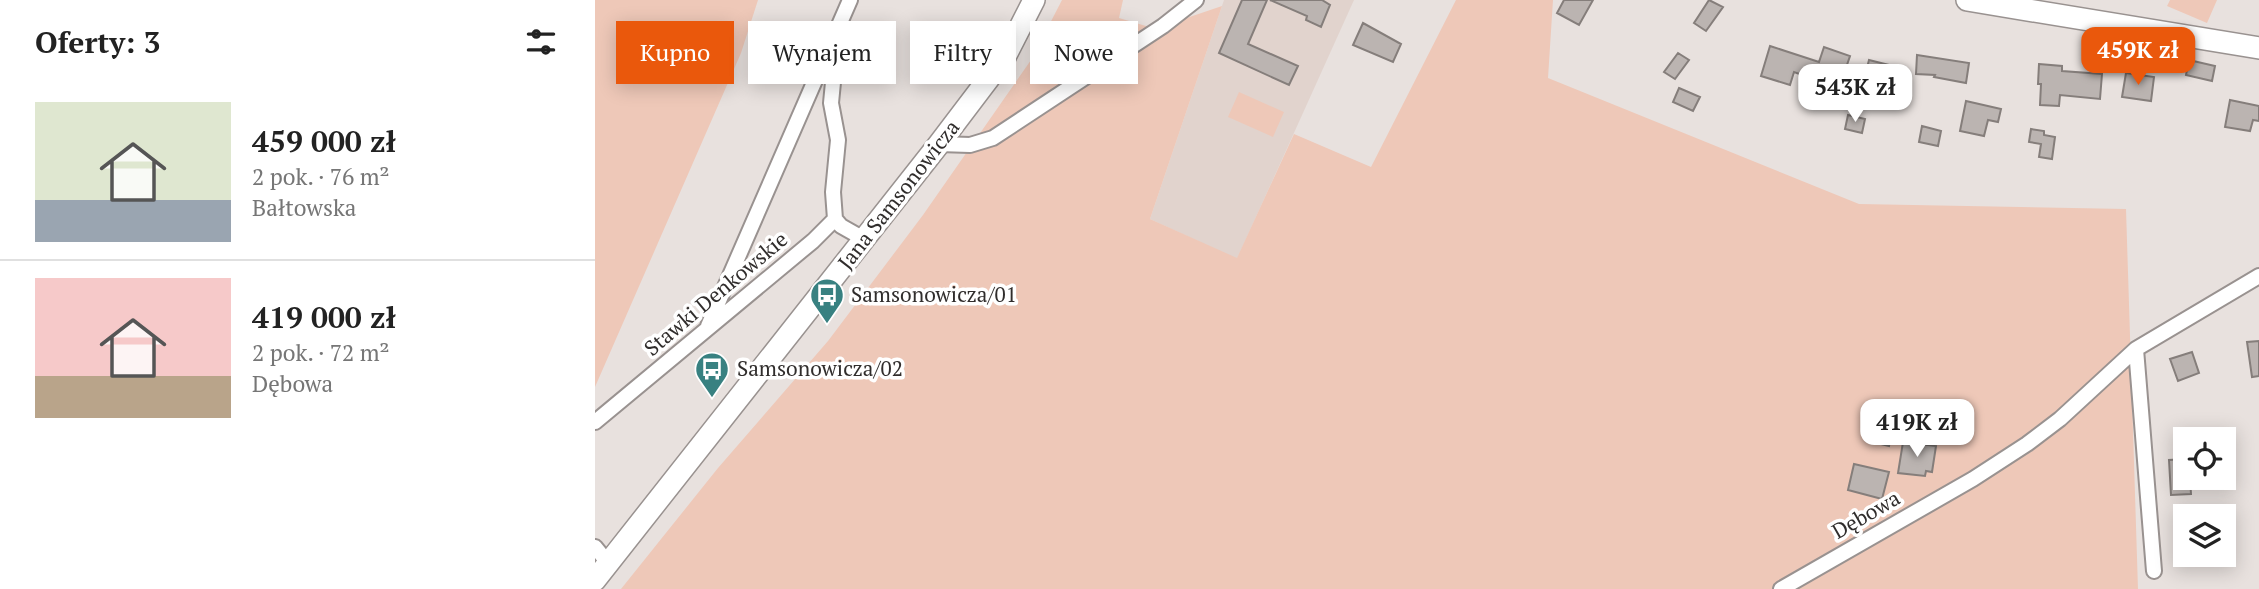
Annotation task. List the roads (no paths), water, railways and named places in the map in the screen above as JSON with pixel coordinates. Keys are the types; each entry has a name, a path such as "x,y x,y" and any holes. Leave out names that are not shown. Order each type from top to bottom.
{"main road":[{"name":"Jana Samsonowicza","path":"599,563 939,144 1005,57 1034,0"},
{"path":"1966,0 2259,48"}],"street":[{"path":"843,21 850,0"},
{"path":"939,144 970,145 993,138 1163,26 1196,0"},
{"path":"708,326 813,84"},
{"path":"833,84 831,103 838,140 833,192 835,219 841,226 864,239"},
{"name":"Stawki Denkowskie","path":"595,422 835,219"},
{"name":"Dębowa","path":"1781,589 1972,479 2027,444 2060,419 2136,349 2259,276"},
{"path":"2136,349 2154,571"}],"place":[{"name":"Samsonowicza/01","path":"827,325"},
{"name":"Samsonowicza/02","path":"712,399"}]}
